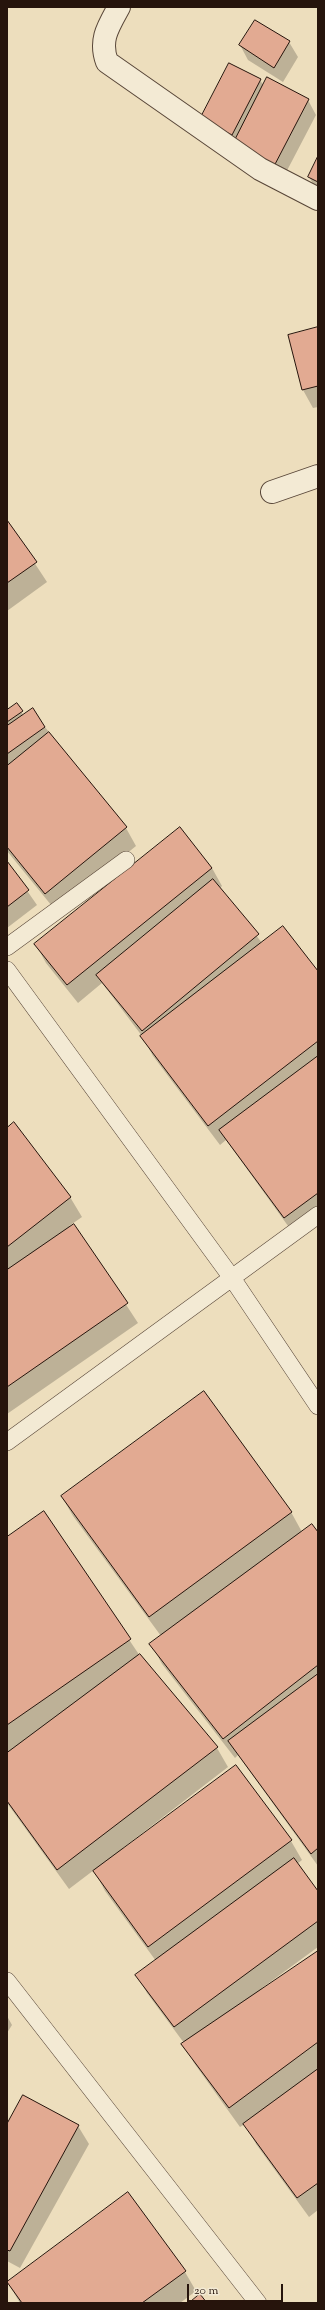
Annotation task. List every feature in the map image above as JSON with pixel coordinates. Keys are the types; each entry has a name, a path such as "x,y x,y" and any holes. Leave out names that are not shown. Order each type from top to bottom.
{"street":[{"path":"119,7 106,33 103,50 107,62 260,169 318,199"},
{"path":"272,492 318,476"}],"lane":[{"path":"7,947 126,860"},
{"path":"7,970 232,1278 318,1406"},
{"path":"7,1442 318,1215"},
{"path":"7,1981 258,2303"}],"building":[{"path":"255,20 290,41 274,68 239,45"},
{"path":"229,63 261,79 232,135 200,119"},
{"path":"267,77 309,99 272,170 231,148"},
{"path":"318,156 318,182 308,177"},
{"path":"318,327 318,386 302,390 288,335"},
{"path":"7,520 37,562 7,583"},
{"path":"17,703 23,711 7,722 7,710"},
{"path":"33,708 45,727 7,754 7,726"},
{"path":"49,732 127,827 45,894 7,847 7,766"},
{"path":"180,827 212,868 67,985 34,944"},
{"path":"7,861 29,890 7,907"},
{"path":"213,879 259,934 142,1031 96,975"},
{"path":"283,926 318,971 318,1041 208,1126 140,1036"},
{"path":"318,1056 318,1193 284,1218 219,1130"},
{"path":"14,1122 71,1197 7,1247 7,1128"},
{"path":"74,1224 128,1303 7,1387 7,1270"},
{"path":"204,1391 292,1512 149,1617 61,1496"},
{"path":"44,1511 131,1639 7,1725 7,1537"},
{"path":"312,1524 318,1532 318,1665 223,1739 149,1644"},
{"path":"140,1654 218,1747 57,1870 7,1801 7,1753"},
{"path":"318,1674 318,1848 311,1854 228,1741"},
{"path":"236,1765 292,1840 148,1947 93,1871"},
{"path":"294,1858 318,1891 318,1921 174,2027 135,1975"},
{"path":"318,1951 318,2042 229,2108 181,2044"},
{"path":"318,2069 318,2183 297,2198 243,2124"},
{"path":"23,2095 79,2125 10,2251 7,2250 7,2124"},
{"path":"128,2192 186,2271 142,2303 22,2303 7,2282"},
{"path":"200,2294 207,2303 189,2303"}]}
